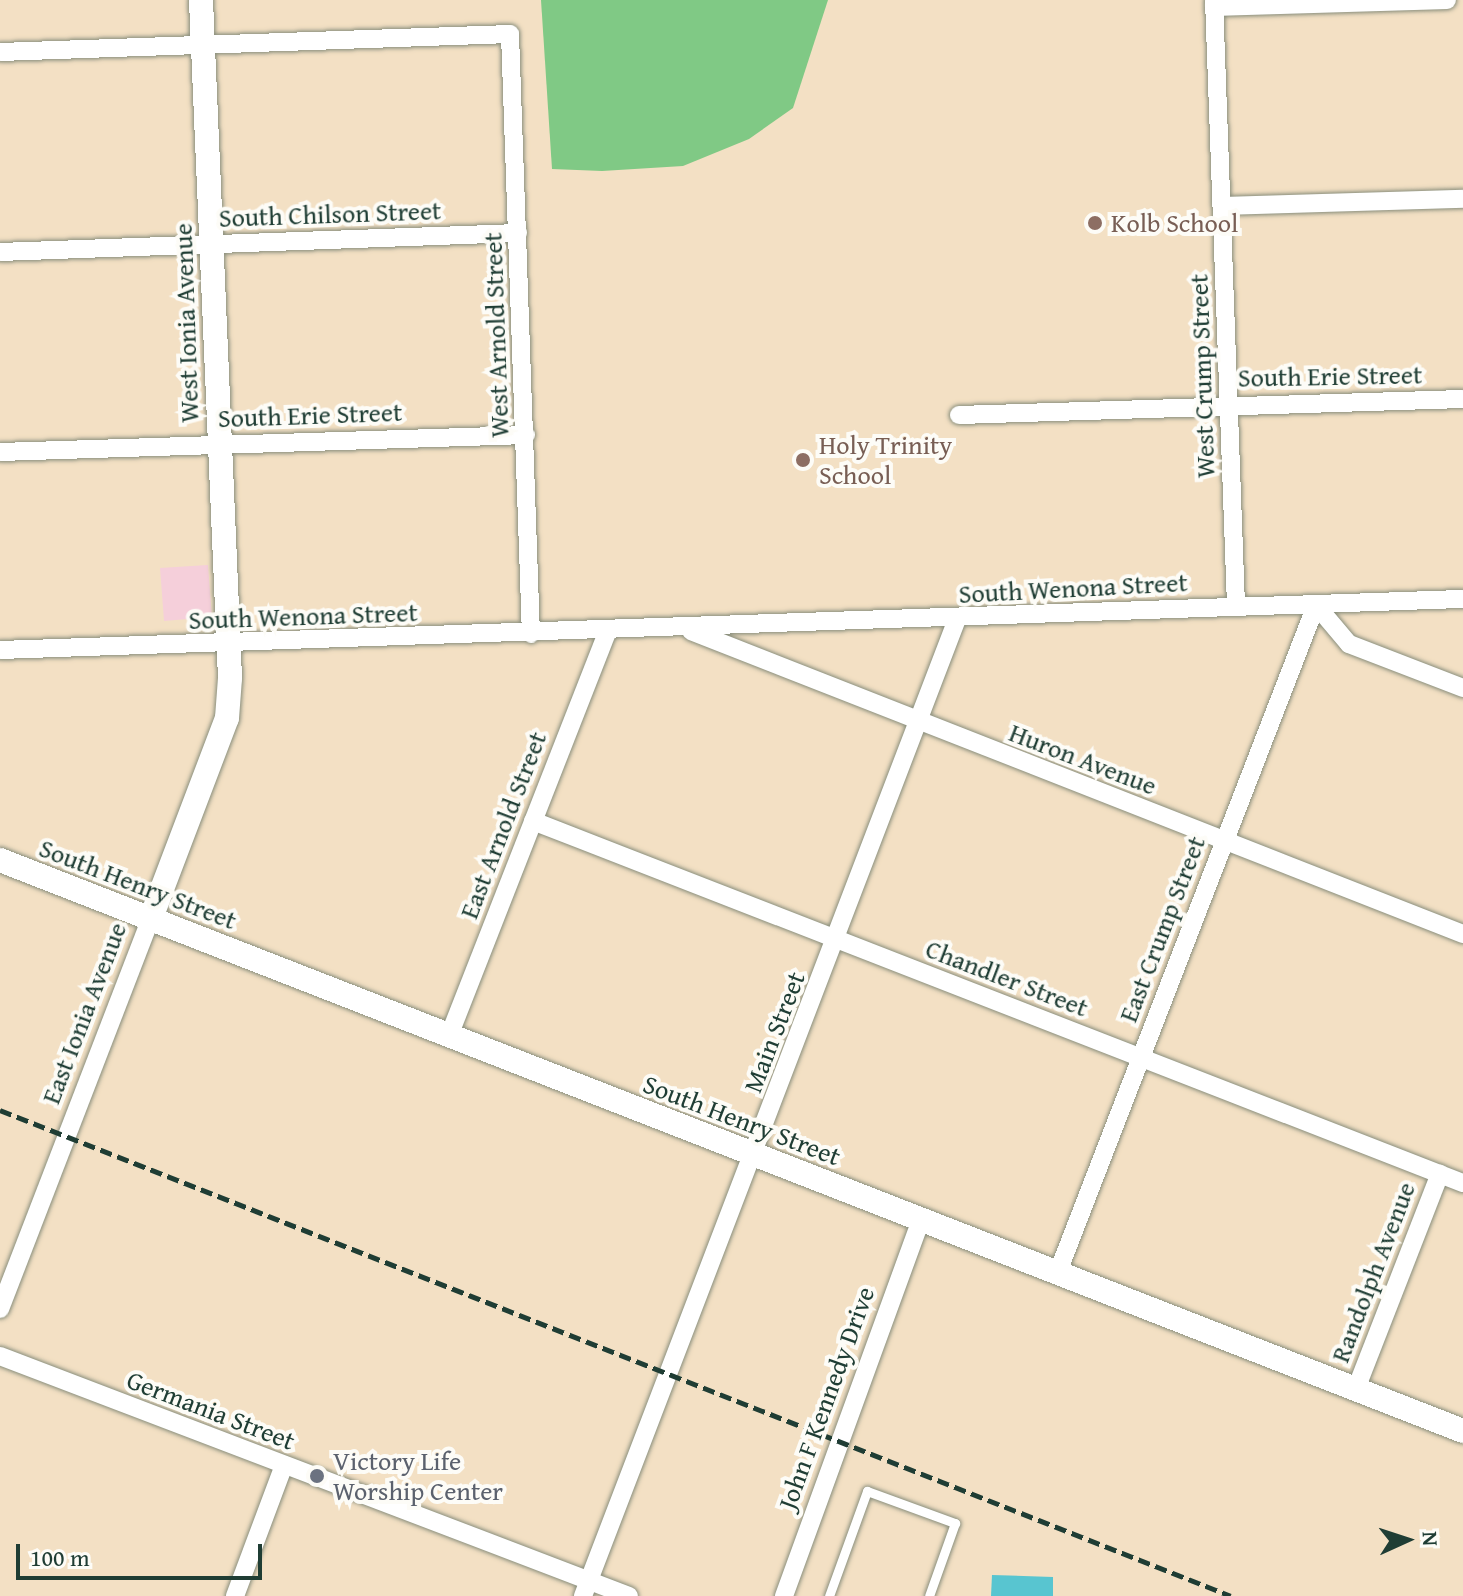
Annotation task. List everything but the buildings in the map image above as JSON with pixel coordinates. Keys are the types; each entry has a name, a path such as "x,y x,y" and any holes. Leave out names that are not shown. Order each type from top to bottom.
{"street":[{"name":"West Ionia Avenue","path":"201,0 226,644"},
{"path":"1214,4 1447,0"},
{"name":"West Crump Street","path":"1214,4 1236,607"},
{"name":"West Arnold Street","path":"203,45 510,34 531,634"},
{"path":"0,52 203,45"},
{"path":"1223,206 1463,199"},
{"name":"South Chilson Street","path":"0,252 518,233"},
{"name":"South Erie Street","path":"959,415 1463,399"},
{"name":"South Erie Street","path":"0,452 526,435"},
{"name":"South Wenona Street","path":"0,650 607,632 1463,599"},
{"path":"1316,605 1349,644 1463,688"},
{"name":"East Crump Street","path":"1058,1272 1316,605"},
{"name":"Main Street","path":"586,1589 838,940 957,619"},
{"name":"Huron Avenue","path":"686,628 919,725 1463,934"},
{"name":"East Arnold Street","path":"449,1036 607,632"},
{"name":"East Ionia Avenue","path":"0,1309 227,718 226,644"},
{"name":"Chandler Street","path":"533,821 1463,1183"},
{"name":"South Henry Street","path":"0,860 1463,1431"},
{"name":"Randolph Avenue","path":"1356,1389 1440,1174"},
{"name":"John F Kennedy Drive","path":"784,1596 921,1220"},
{"name":"Germania Street","path":"0,1356 284,1465 586,1589 629,1596"},
{"path":"235,1596 284,1465"}],"lane":[{"path":"829,1596 867,1491 955,1523 929,1596"}],"shaded area":[{"path":"208,565 212,617 164,621 160,568"}],"green space":[{"path":"541,0 828,0 793,108 749,139 683,166 602,171 552,169"}],"water":[{"path":"992,1575 1053,1577 1053,1596 991,1596"}],"railway":[{"path":"0,1110 1231,1596"}],"place":[{"name":"Kolb School","path":"1095,223"},
{"name":"Holy Trinity School","path":"803,460"},
{"name":"Victory Life Worship Center","path":"317,1476"}]}
